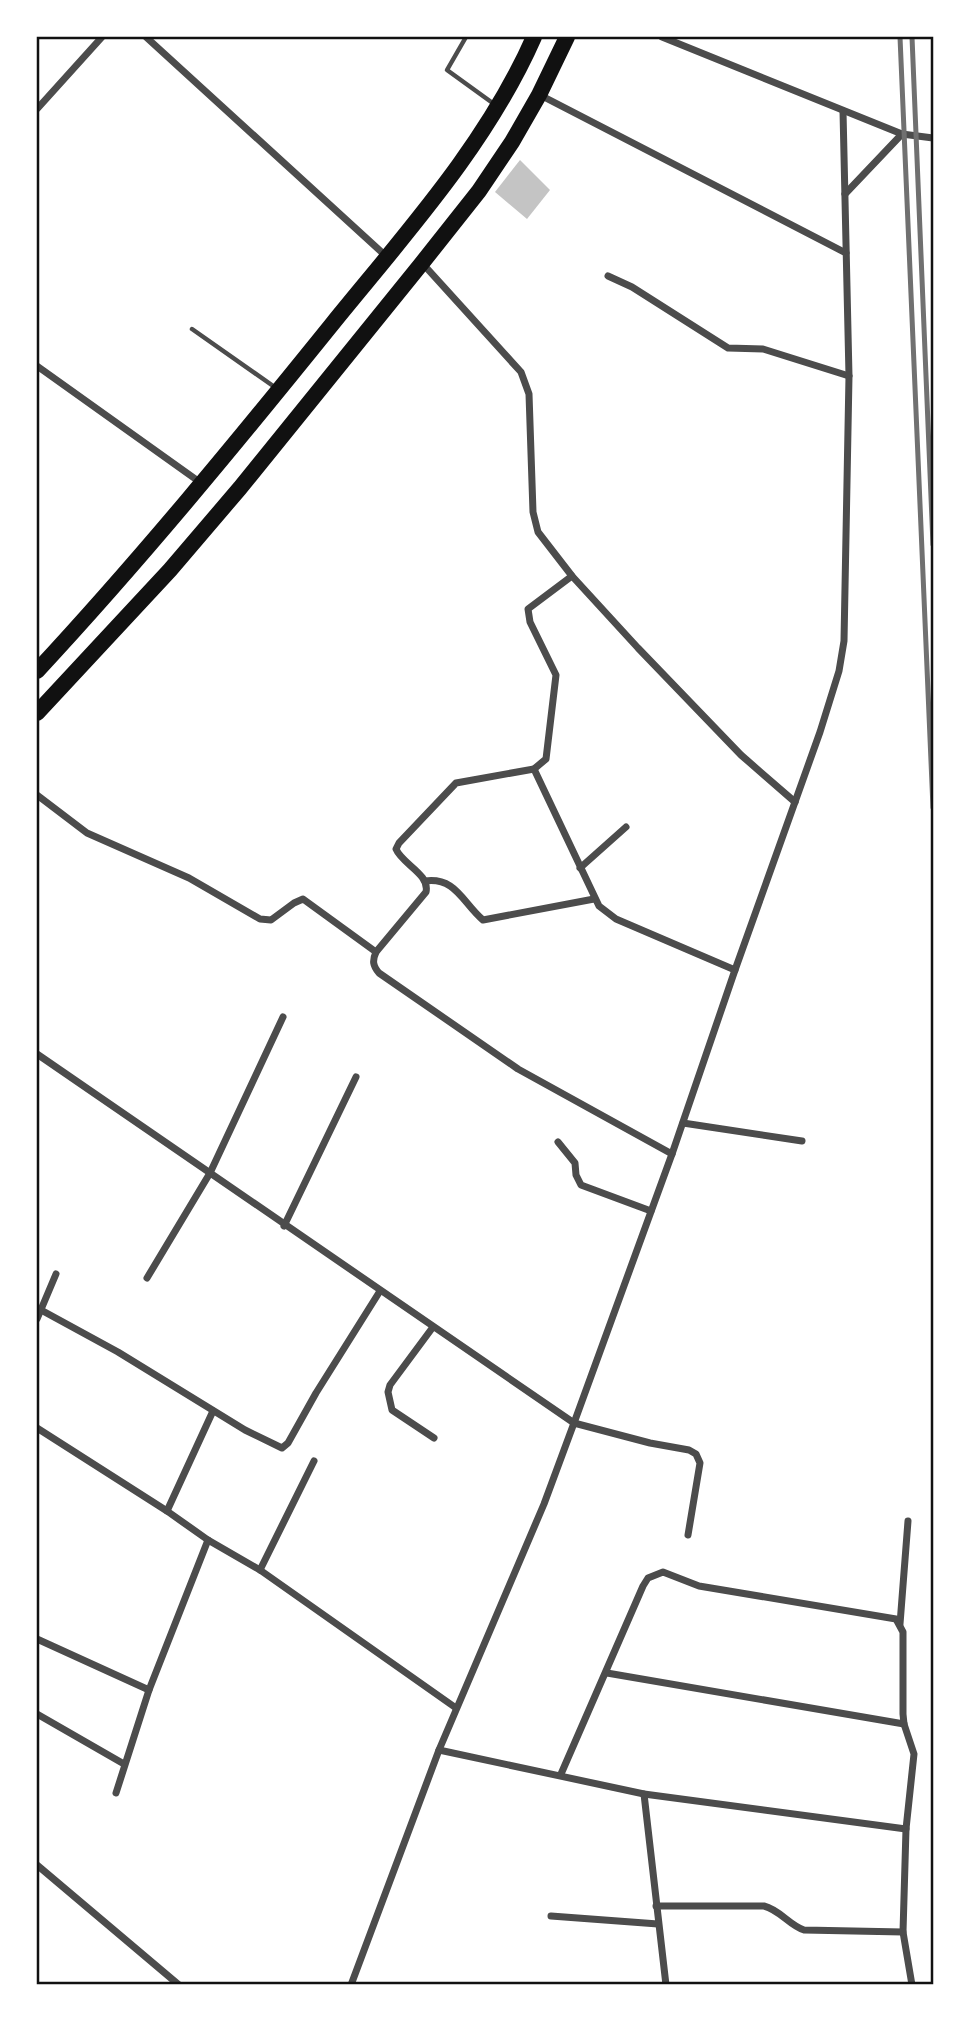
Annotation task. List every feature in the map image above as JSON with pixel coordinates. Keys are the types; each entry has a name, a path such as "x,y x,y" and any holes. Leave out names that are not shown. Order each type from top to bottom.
{"main road":[{"path":"37,671 141,557 387,257 454,171 497,107 534,37"},
{"path":"37,713 170,570 240,488 479,191 539,95 567,37"},
{"path":"346,307 372,325"},
{"path":"321,338 346,357"}],"street":[{"path":"37,109 102,37"},
{"path":"146,37 387,257"},
{"path":"662,37 902,134 933,138"},
{"path":"539,95 846,253"},
{"path":"351,1985 439,1750 539,1516 574,1423 683,1123 839,671 844,641 849,376 844,111"},
{"path":"845,194 902,134"},
{"path":"422,263 522,372 526,381 529,394 534,522 538,531 572,576 741,755 795,802"},
{"path":"608,276 632,287 728,348 762,349 849,376"},
{"path":"37,366 202,484"},
{"path":"572,576 528,609 530,622 552,666 556,684 546,759 534,769 466,779 449,788 399,843 396,849 399,855 428,886 426,892 376,952 374,967 379,974 507,1062 672,1154"},
{"path":"534,769 594,899 606,913 735,970"},
{"path":"37,795 87,833 189,878 260,919 271,920 303,899 376,952"},
{"path":"580,868 626,827"},
{"path":"425,880 437,879 450,884 483,920 594,899"},
{"path":"147,1278 210,1173 283,1017"},
{"path":"38,1058 574,1423 650,1443 690,1450 696,1454 700,1463 688,1535"},
{"path":"284,1226 356,1077"},
{"path":"683,1123 802,1141"},
{"path":"558,1142 575,1163 576,1175 581,1185 651,1211"},
{"path":"37,1319 56,1274"},
{"path":"41,1310 118,1352 279,1448 285,1447 380,1291"},
{"path":"433,1327 390,1385 388,1392 392,1410 434,1438"},
{"path":"167,1511 213,1411"},
{"path":"37,1429 208,1540 260,1570 456,1708"},
{"path":"260,1570 314,1461"},
{"path":"900,1625 908,1521"},
{"path":"116,1793 149,1690 208,1540"},
{"path":"561,1774 648,1578 663,1572 699,1586 896,1619 903,1632 904,1724 915,1754 906,1829 903,1932 912,1985"},
{"path":"37,1639 149,1690"},
{"path":"607,1673 904,1724"},
{"path":"37,1714 124,1764"},
{"path":"439,1750 561,1774 644,1794 906,1829"},
{"path":"644,1794 666,1985"},
{"path":"37,1865 169,1982 179,1985"},
{"path":"656,1906 764,1906 771,1907 790,1924 804,1930 903,1932"},
{"path":"551,1916 658,1924"}],"lane":[{"path":"466,37 447,70 497,107"},
{"path":"192,329 280,390"}],"building":[{"path":"520,160 550,190 527,219 495,192"}],"railway":[{"path":"900,37 933,808"},
{"path":"912,37 933,545"}]}
